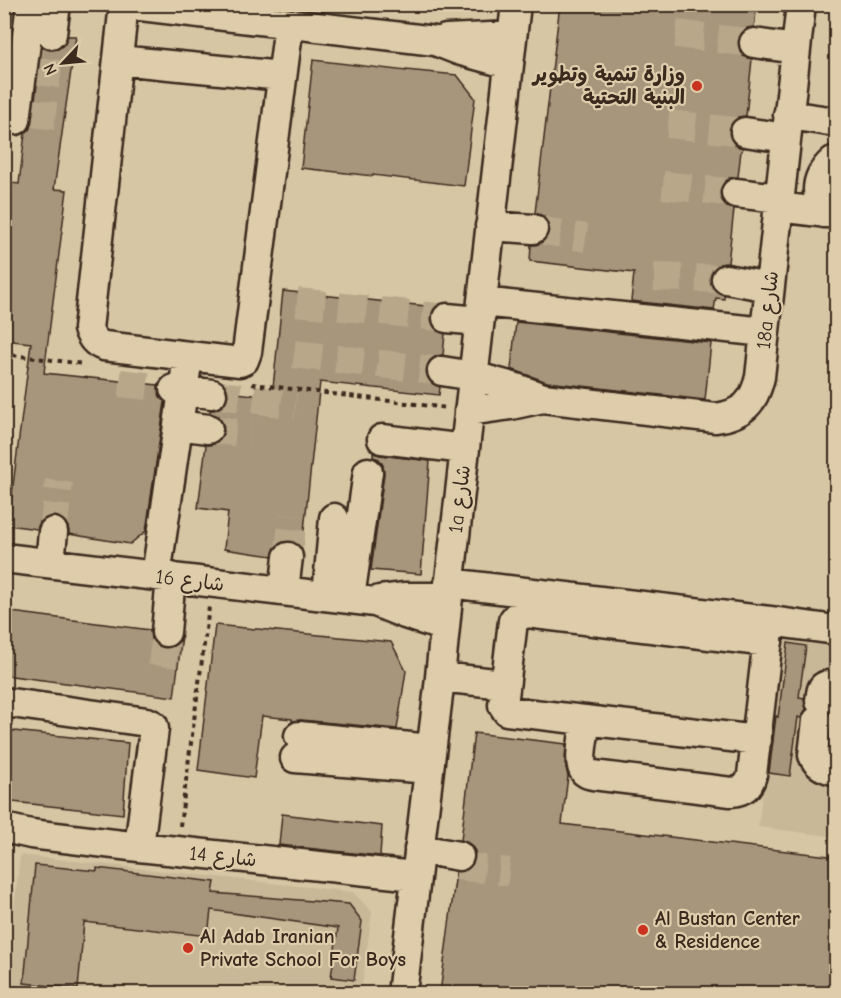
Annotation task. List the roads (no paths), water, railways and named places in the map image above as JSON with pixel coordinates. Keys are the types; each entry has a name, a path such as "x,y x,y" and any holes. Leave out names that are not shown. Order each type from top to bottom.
{"street":[{"path":"10,118 19,4"},
{"path":"10,118 31,4"},
{"path":"46,4 47,34 56,4"},
{"path":"293,18 282,76 244,360 235,362 188,357 104,346 97,343 88,329 124,4 293,18 355,33 435,41 512,36"},
{"name":"1a شارع","path":"402,993 516,4"},
{"name":"18a شارع","path":"442,371 473,376 543,398 716,418 741,411 751,402 760,377 801,4"},
{"path":"435,41 509,64"},
{"path":"754,43 796,49"},
{"path":"118,60 282,76"},
{"path":"787,128 837,112"},
{"path":"744,132 837,122"},
{"path":"787,128 835,161 826,167 818,184 820,204 830,213"},
{"path":"736,194 830,213"},
{"path":"490,226 533,229"},
{"path":"726,279 770,287"},
{"path":"447,318 481,311 765,332"},
{"path":"165,632 164,577 178,425 179,390 188,357"},
{"path":"179,390 212,394"},
{"name":"18a شارع","path":"470,411 543,398"},
{"path":"178,425 208,429"},
{"path":"382,439 465,449"},
{"path":"351,598 368,472"},
{"path":"334,518 351,598"},
{"path":"50,563 53,532"},
{"path":"284,590 288,557"},
{"name":"شارع 16","path":"4,558 351,598 405,597 449,590 769,631"},
{"name":"شارع 16","path":"351,598 445,627"},
{"path":"757,740 507,711 503,705 513,621 516,617 526,613 769,631 837,630"},
{"path":"586,720 581,761 584,771 588,774 738,792 750,783 769,631"},
{"path":"439,682 505,679"},
{"path":"4,702 147,722 153,725 139,847"},
{"path":"825,702 813,755 819,765 837,771"},
{"path":"4,721 152,741"},
{"path":"397,732 431,753"},
{"path":"297,747 431,753"},
{"name":"شارع 14","path":"13,833 139,847 417,862 458,861"}],"tunnel":[{"path":"40,128 52,34"},
{"path":"676,34 754,43"},
{"path":"668,124 745,132"},
{"path":"663,185 736,193"},
{"path":"533,229 586,238"},
{"path":"654,277 726,279"},
{"path":"297,302 447,318"},
{"path":"294,354 442,371"},
{"path":"120,383 174,389"},
{"path":"212,394 296,405"},
{"path":"208,429 250,434"},
{"path":"53,532 59,481"},
{"path":"288,557 293,515"},
{"path":"162,666 166,632"},
{"path":"457,866 509,872"}],"place":[{"name":"وزارة تنمية وتطوير البنية التحتية","path":"697,86"},
{"name":"Al Bustan Center & Residence","path":"643,930"},
{"name":"Al Adab Iranian Private School For Boys","path":"188,948"}]}
